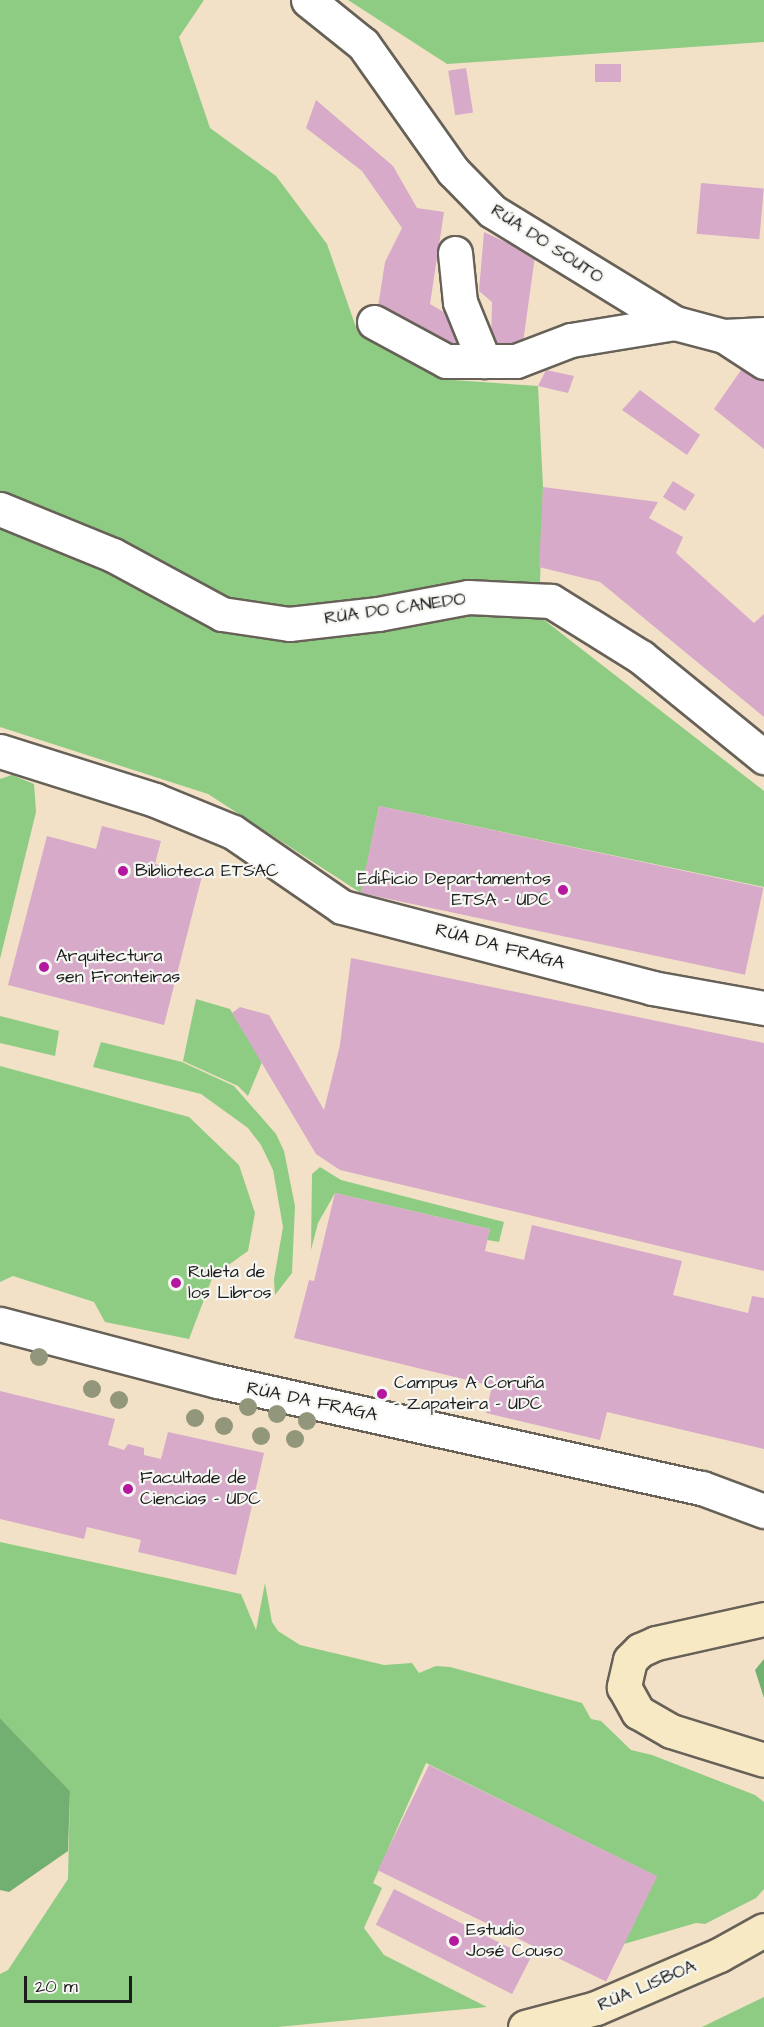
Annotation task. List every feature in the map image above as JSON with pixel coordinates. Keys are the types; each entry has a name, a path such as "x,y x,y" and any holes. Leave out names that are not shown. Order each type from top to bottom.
{"street":[{"name":"RÚA DO SOUTO","path":"308,0 363,44 453,171 492,211 675,323 724,336"},
{"path":"455,253 460,302 484,361"},
{"path":"374,322 446,361 516,361 571,340 675,323"},
{"path":"724,336 764,334"},
{"path":"724,336 764,362"},
{"name":"RÚA DO CANEDO","path":"0,509 113,555 222,614 289,624 378,614 468,597 551,601 641,657 764,757"},
{"name":"RÚA DA FRAGA","path":"6,758 155,800 233,832 342,907 378,914 652,988 764,1008"},
{"name":"RÚA DA FRAGA","path":"0,1324 218,1381 702,1488 764,1511"},
{"path":"764,1618 656,1643 640,1650 630,1660 624,1687 638,1712 671,1731 764,1760"},
{"name":"RÚA LISBOA","path":"525,2027 596,2008 719,1955 764,1930"}],"green space":[{"path":"0,0 204,0 179,37 210,128 276,176 327,244 358,333 453,380 538,386 543,487 539,616 764,791 764,887 379,806 361,893 208,794 0,727"},
{"path":"348,0 764,0 764,42 447,64"},
{"path":"12,775 34,784 36,812 0,959 0,779"},
{"path":"196,999 230,1009 262,1062 248,1096 238,1086 183,1061"},
{"path":"0,1016 59,1031 55,1056 0,1043"},
{"path":"101,1042 182,1062 234,1086 276,1134 284,1151 295,1206 292,1273 275,1295 274,1279 283,1227 273,1170 261,1145 248,1128 201,1094 93,1067"},
{"path":"0,1066 189,1117 239,1165 255,1213 248,1251 213,1276 189,1339 105,1322 94,1302 13,1276 0,1282"},
{"path":"320,1167 341,1180 504,1222 499,1242 487,1240 490,1229 335,1193 318,1223 311,1250 312,1174"},
{"path":"0,1542 241,1594 256,1630 265,1583 272,1622 278,1631 300,1645 384,1665 412,1663 419,1673 436,1666 450,1667 582,1703 591,1719 601,1721 631,1750 652,1755 755,1795 764,1802 764,1889 756,1898 705,1924 696,1923 624,1944 656,1876 426,1763 373,1883 382,1888 364,1928 384,1955 487,2007 277,2027 0,2027 0,1974 8,1970 68,1879 70,1791 0,1718"},
{"path":"764,1659 764,1698 755,1670"},
{"path":"0,1718 70,1791 68,1851 9,1892 0,1890"},
{"path":"764,1997 764,2027 702,2027"}],"building":[{"path":"595,64 621,64 621,82 595,82"},
{"path":"466,68 473,112 455,115 448,71"},
{"path":"316,100 393,166 417,208 444,212 430,304 459,321 460,346 377,313 385,262 402,228 362,171 306,128"},
{"path":"701,183 764,188 759,239 697,234"},
{"path":"484,232 535,256 522,350 491,346 492,302 479,291"},
{"path":"746,363 764,375 764,449 714,409"},
{"path":"546,370 574,376 568,393 538,386"},
{"path":"640,390 700,435 687,455 622,410"},
{"path":"673,481 695,495 685,511 663,497"},
{"path":"543,487 658,502 649,518 683,537 676,553 754,623 764,614 764,717 600,582 539,567"},
{"name":"Edificio Departamentos ETSA - UDC","path":"379,806 763,888 745,975 360,893"},
{"path":"102,826 161,841 155,864 202,876 164,1025 8,985 47,836 96,849"},
{"path":"351,958 764,1043 764,1271 340,1170 316,1154 232,1013 240,1007 269,1015 324,1110 340,1045"},
{"path":"335,1193 490,1229 485,1251 524,1260 532,1225 682,1261 673,1295 748,1313 752,1296 764,1298 764,1449 607,1412 600,1440 486,1413 492,1386 294,1338 309,1280 314,1281"},
{"name":"Facultade de Ciencias - UDC","path":"0,1391 115,1419 108,1445 124,1450 128,1444 144,1448 144,1455 161,1459 168,1432 264,1453 236,1575 138,1552 141,1540 87,1527 84,1539 0,1519"},
{"path":"429,1765 657,1876 606,1982 378,1870"},
{"name":"Estudio José Couso","path":"394,1889 530,1958 512,1994 376,1925"}],"place":[{"name":"Biblioteca ETSAC","path":"123,871"},
{"name":"Edificio Departamentos ETSA - UDC","path":"563,890"},
{"name":"Arquitectura sen Fronteiras","path":"44,967"},
{"name":"Ruleta de los Libros","path":"176,1283"},
{"name":"Campus A Coruña - Zapateira - UDC","path":"382,1394"},
{"name":"Facultade de Ciencias - UDC","path":"128,1489"},
{"name":"Estudio José Couso","path":"454,1941"}]}
